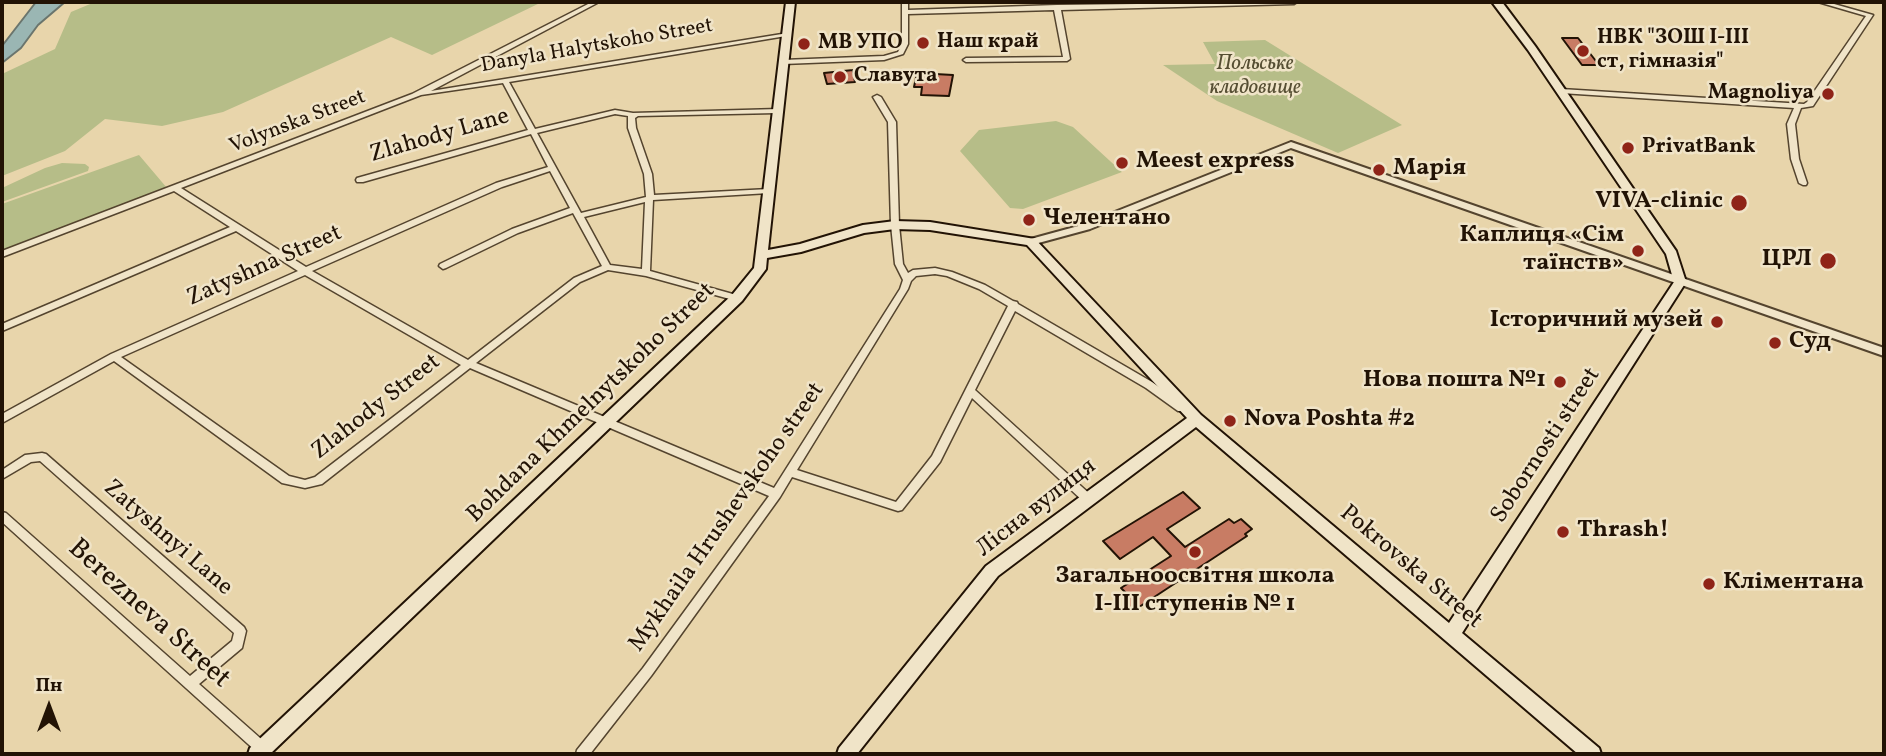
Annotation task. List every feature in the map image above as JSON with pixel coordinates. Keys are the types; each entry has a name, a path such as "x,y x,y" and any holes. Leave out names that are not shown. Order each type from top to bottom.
{"main road":[{"path":"790,2 776,111 763,256 779,249 800,248 863,229 895,225 930,226 1031,242"},
{"path":"1497,2 1561,90 1672,254 1680,282"},
{"name":"Pokrovska Street","path":"1031,242 1196,419 1592,754"},
{"name":"Bohdana Khmelnytskoho Street","path":"260,752 737,298 763,256 800,248"},
{"name":"Sobornosti street","path":"1451,635 1680,282"},
{"name":"Лісна вулиця","path":"846,754 992,572 1196,419"}],"street":[{"name":"Volynska Street","path":"2,254 415,96 596,2"},
{"path":"783,62 896,55 902,51 905,44 905,2"},
{"path":"905,12 991,6 1294,2"},
{"path":"1561,90 1798,107 1810,104 1870,15 1821,2"},
{"path":"966,60 1066,59 1057,7"},
{"name":"Danyla Halytskoho Street","path":"415,96 786,34"},
{"path":"505,81 607,267 646,273 737,298"},
{"path":"877,97 892,122 895,225 899,264 907,280"},
{"path":"1798,107 1791,124 1803,183"},
{"name":"Zlahody Lane","path":"360,180 615,111 633,115 776,111"},
{"path":"633,115 630,119 648,174 650,198 646,273"},
{"path":"1031,242 1086,227 1291,145 1884,352"},
{"name":"Zatyshna Street","path":"2,419 114,356 499,185 552,167"},
{"path":"176,188 305,271 468,364 776,494"},
{"path":"443,266 515,231 577,212 650,198 769,191"},
{"path":"2,328 237,227"},
{"name":"Zlahody Street","path":"114,356 286,480 305,484 317,481 577,280 607,267"},
{"name":"Pokrovska Street","path":"907,280 913,273 923,271 949,274 1014,303 1149,385 1196,419"},
{"name":"Mykhaila Hrushevskoho street","path":"582,754 647,672 776,494 904,289 907,280"},
{"path":"791,472 898,507 936,459 1014,303"},
{"path":"971,392 1088,499"},
{"name":"Zatyshnyi Lane","path":"2,475 29,458 42,457 240,631 238,644 189,684"},
{"name":"Berezneva Street","path":"2,516 189,684 260,752"}],"green space":[{"path":"95,2 542,2 432,55 391,37 223,112 162,126 105,119 65,151 2,176 2,74 55,49 71,12"},
{"name":"Польське кладовище","path":"1265,40 1402,125 1338,153 1217,101 1163,65 1215,64 1203,42"},
{"path":"1056,121 1073,127 1122,172 1023,209 1010,208 960,151 979,130"},
{"path":"139,155 167,188 2,251 2,204"},
{"path":"62,163 85,164 89,167 88,171 2,202 2,188"}],"water":[{"path":"36,2 65,2 38,25 21,48 2,63 2,46"}],"building":[{"name":"НВК \"ЗОШ І-ІІІ ст, гімназія\"","path":"1562,38 1578,38 1599,65 1582,65"},
{"name":"Славута","path":"853,70 855,82 827,84 824,73"},
{"name":"Славута","path":"917,73 953,75 949,96 921,95 922,87 914,87"},
{"name":"Загальноосвітня школа І-ІІІ ступенів № 1","path":"1183,492 1200,508 1167,529 1185,547 1229,519 1234,523 1241,519 1252,529 1245,534 1247,536 1133,611 1123,599 1129,596 1121,588 1171,556 1153,537 1120,559 1103,541"}],"place":[{"name":"Наш край","path":"923,43"},
{"name":"МВ УПО","path":"804,44"},
{"name":"НВК \"ЗОШ І-ІІІ ст, гімназія\"","path":"1583,51"},
{"name":"Славута","path":"840,77"},
{"name":"Magnoliya","path":"1828,94"},
{"name":"PrivatBank","path":"1628,148"},
{"name":"Meest express","path":"1122,163"},
{"name":"Марія","path":"1379,170"},
{"name":"VIVA-clinic","path":"1739,203"},
{"name":"Челентано","path":"1029,220"},
{"name":"Каплиця «Сім таїнств»","path":"1638,251"},
{"name":"ЦРЛ","path":"1828,261"},
{"name":"Історичний музей","path":"1717,322"},
{"name":"Суд","path":"1775,343"},
{"name":"Нова пошта №1","path":"1560,382"},
{"name":"Nova Poshta #2","path":"1230,421"},
{"name":"Thrash!","path":"1563,532"},
{"name":"Загальноосвітня школа І-ІІІ ступенів № 1","path":"1195,552"},
{"name":"Кліментана","path":"1709,584"}]}
